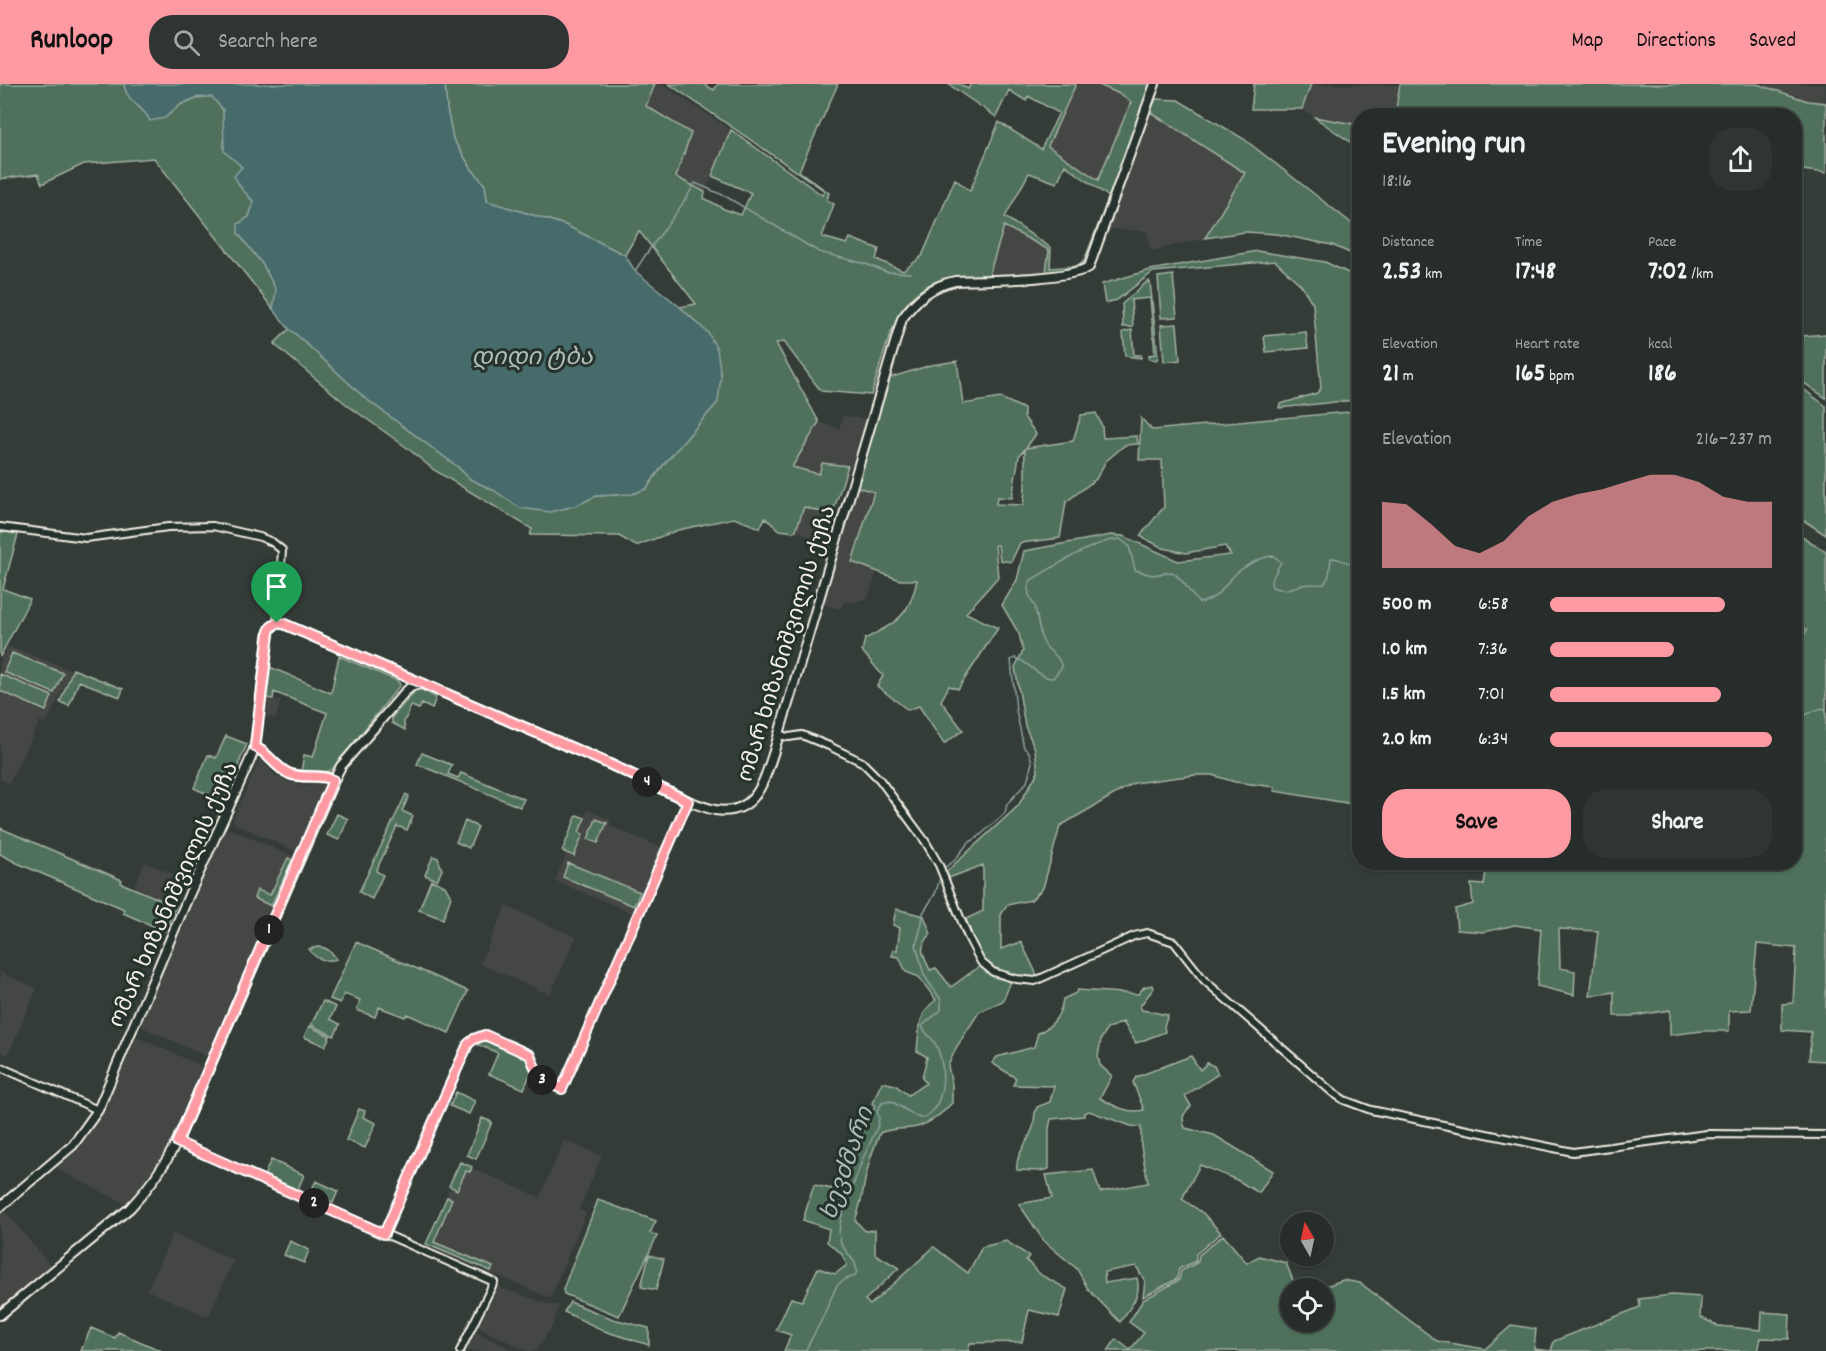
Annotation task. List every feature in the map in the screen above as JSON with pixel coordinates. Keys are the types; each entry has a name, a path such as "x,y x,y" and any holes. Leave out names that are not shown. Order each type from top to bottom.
{"main road":[{"name":"ომარ ხიზანიშვილის ქუჩა","path":"0,1207 73,1145 98,1110 189,895 255,747 269,632 271,627 277,623 284,624 607,763 688,801 715,810 737,807 748,803 756,796 764,782 902,319 912,304 933,288 948,282 1059,275 1076,273 1089,267 1155,84"},
{"path":"400,674 406,683 405,692"},
{"path":"0,1315 130,1208 148,1189 177,1142 333,780 341,766 405,692 414,685 422,684"},
{"path":"255,747 288,773 307,777 327,777 333,780"}],"street":[{"path":"0,527 86,538 193,525 233,530 260,537 273,542 282,550 277,623"},
{"path":"778,735 789,737 802,735 829,746 862,762 880,780 925,841 939,865 968,937 981,962 993,972 1016,979 1035,981 1134,936 1147,933 1174,942 1204,980 1332,1092 1344,1100 1371,1110 1574,1152 1707,1134 1826,1135"},
{"path":"384,1234 468,1044 474,1039 485,1035 530,1055 537,1074 542,1080 562,1089 688,801"},
{"path":"0,1067 98,1110"},
{"path":"177,1142 494,1282 460,1351"}],"shaded area":[{"path":"655,84 662,84 731,130 705,192 675,177 646,106"},
{"path":"1076,84 1097,84 1122,95 1131,102 1098,181 1047,146"},
{"path":"1311,84 1400,85 1396,108 1352,108 1352,124 1314,117 1302,109"},
{"path":"1757,84 1826,84 1826,103 1808,101"},
{"path":"1150,112 1245,173 1205,238 1151,251 1147,231 1107,229"},
{"path":"1004,226 1049,250 1046,272 989,275"},
{"path":"843,416 867,419 854,468 848,466 819,474 792,467 819,422 839,429"},
{"path":"856,486 874,492 852,562 877,571 868,598 845,602 840,609 820,604"},
{"path":"804,507 832,515 822,544 796,530"},
{"path":"8,646 72,670 46,724 40,721 9,783 0,779 0,662"},
{"path":"266,698 281,700 276,718 263,717"},
{"path":"260,758 276,776 293,783 305,785 324,783 325,788 299,850 295,851 233,823"},
{"path":"588,810 611,820 609,826 663,848 635,914 555,881 581,819 584,819"},
{"path":"230,829 292,856 295,860 210,1054 206,1056 142,1027 141,1023 224,830"},
{"path":"145,862 184,879 173,904 134,886"},
{"path":"506,906 576,937 550,995 480,964"},
{"path":"0,972 37,988 8,1055 0,1051"},
{"path":"139,1038 202,1066 204,1069 164,1159 147,1184 128,1205 58,1170 57,1166 98,1118 134,1039"},
{"path":"564,1140 602,1156 579,1209 586,1213 550,1298 425,1245 449,1189 453,1190 464,1165 540,1197"},
{"path":"4,1210 52,1267 0,1309 0,1213"},
{"path":"173,1233 234,1260 208,1317 147,1290"},
{"path":"498,1287 551,1305 559,1305 553,1325 536,1351 527,1351 478,1327"},
{"path":"474,1331 514,1351 464,1351"}],"green space":[{"path":"0,84 124,84 129,95 140,108 159,118 167,116 188,101 212,96 223,110 225,151 242,167 248,196 254,202 249,217 238,233 263,265 277,291 273,309 154,158 84,164 42,184 38,174 0,179"},
{"path":"445,84 655,84 646,106 691,133 676,177 705,192 704,198 741,215 751,193 712,176 731,130 822,195 825,191 669,84 703,84 714,90 718,84 838,84 799,171 829,193 827,200 834,204 822,237 847,244 850,238 879,249 876,259 903,271 922,256 955,179 970,191 999,122 1041,149 1059,113 1028,96 1026,101 1009,90 996,117 948,84 960,84 968,89 971,84 1076,84 1048,146 1098,180 1131,102 1122,95 1097,84 1150,84 1087,266 1079,269 1046,272 1049,250 1004,226 989,275 948,278 930,284 915,294 895,324 871,395 821,391 784,342 776,343 819,422 792,467 819,474 822,463 848,466 832,515 804,507 796,530 793,532 780,530 765,518 760,528 734,518 678,530 636,546 619,536 530,535 532,529 434,470 347,405 274,344 289,329 365,398 458,467 470,479 493,490 575,506 596,496 646,489 664,464 718,402 708,333 680,307 696,304 639,231 625,255 565,225 487,201 485,185 453,139","holes":["1065,165 1109,197 1084,261 1076,266 1050,268 1051,248 1005,217 1029,173 1057,183"]},
{"path":"1254,84 1311,84 1302,109 1251,109"},
{"path":"1400,84 1757,84 1808,101 1826,103 1826,173 1802,170 1802,108 1396,108"},
{"path":"1156,99 1178,100 1244,139 1352,224 1352,254 1332,245 1277,234 1245,232 1205,238 1245,173 1150,112"},
{"path":"1314,117 1352,124 1352,143"},
{"path":"1257,251 1325,262 1352,275 1352,400 1279,408 1280,404 1317,393 1321,388 1313,304 1301,285 1275,261 1153,272 1117,300 1105,303 1102,284 1150,270"},
{"path":"1173,275 1177,317 1161,318 1158,277"},
{"path":"1148,281 1150,282 1158,358 1156,360 1149,359 1149,355 1155,354 1150,298 1131,300 1133,327 1123,327 1122,304"},
{"path":"1177,324 1180,360 1164,362 1161,325"},
{"path":"1132,330 1134,355 1141,355 1141,358 1125,356 1123,332"},
{"path":"1306,332 1308,348 1266,352 1264,336"},
{"path":"1826,334 1826,398 1802,382 1803,336"},
{"path":"957,361 963,404 1001,398 1024,409 1024,417 1036,434 1026,448 1073,441 1081,415 1096,413 1102,426 1103,438 1137,436 1138,444 1125,445 1106,461 1096,479 1066,502 1060,538 1020,543 1011,562 1000,560 998,545 995,545 998,577 966,613 998,628 958,689 949,686 941,701 963,730 944,744 919,706 908,710 877,686 883,676 862,651 865,639 893,623 905,611 914,593 917,580 900,580 852,562 874,492 857,487 889,378 931,365","holes":["1025,449 1023,505 996,504 997,497 1012,498 1019,456"]},
{"path":"1802,388 1826,406 1826,535 1802,519"},
{"path":"1352,412 1352,804 1274,791 1275,787 1235,782 1212,775 1134,783 1060,826 1043,888 1031,900 1007,905 1001,915 1001,949 1021,942 1038,977 1014,977 992,967 981,955 966,919 983,911 983,865 949,878 946,872 1018,806 1038,772 1035,749 1025,726 1015,667 1023,651 1019,634 1002,605 1017,580 1024,551 1111,535 1123,536 1178,561 1231,555 1225,546 1186,553 1163,548 1140,536 1164,507 1162,460 1139,460 1141,418 1152,430"},
{"path":"0,531 18,534 3,589 30,599 0,657"},
{"path":"1802,536 1826,552 1826,1061 1809,1060 1811,1032 1782,1030 1782,1004 1793,1003 1796,948 1757,944 1751,1010 1729,1011 1729,1031 1702,1031 1670,1035 1670,1010 1633,1016 1614,1016 1614,992 1590,996 1598,931 1559,929 1560,968 1575,971 1574,995 1537,986 1541,929 1515,925 1484,932 1457,930 1455,909 1473,904 1471,884 1484,885 1486,870 1802,870 1802,638 1807,630 1802,627"},
{"path":"12,653 63,673 54,693 4,672"},
{"path":"339,656 398,681 400,685 332,770 301,771 304,755 313,757 327,713 274,692 273,699 266,698 270,667 331,693"},
{"path":"73,669 123,689 120,697 79,681 69,706 60,702"},
{"path":"0,674 52,696 46,711 0,691"},
{"path":"420,689 436,697 432,709 422,704 419,709 411,706 404,722 405,730 392,723 392,717 416,690"},
{"path":"226,736 247,744 223,801 194,788 208,755 216,758"},
{"path":"422,753 452,765 448,774 458,778 461,773 524,799 520,807 417,764"},
{"path":"406,794 409,796 402,811 413,816 407,830 397,826 376,871 383,875 372,899 359,892"},
{"path":"337,814 348,819 339,840 327,835"},
{"path":"577,815 585,818 579,832 583,834 574,856 562,851"},
{"path":"596,819 607,823 598,843 588,839"},
{"path":"465,821 478,827 469,848 456,842"},
{"path":"0,828 122,880 121,883 176,906 165,931 123,913 124,909 0,854"},
{"path":"433,856 438,858 442,870 437,880 425,875"},
{"path":"288,858 292,860 271,906 254,898 257,890 270,895"},
{"path":"568,863 640,892 634,906 563,877"},
{"path":"431,880 445,886 451,897 443,919 419,910"},
{"path":"896,909 924,916 931,934 924,944 924,956 930,970 936,968 951,987 980,966 995,976 1011,981 1003,1001 979,1012 956,1048 948,1066 952,1084 952,1103 927,1123 880,1133 870,1160 855,1220 865,1231 875,1230 875,1254 899,1268 865,1300 870,1305 934,1247 968,1273 982,1247 1006,1241 1029,1256 1026,1260 1041,1275 1067,1289 1059,1317 1029,1310 1022,1342 970,1343 968,1351 784,1351 791,1335 776,1330 791,1298 802,1301 818,1268 835,1274 847,1265 841,1253 827,1242 829,1229 803,1220 814,1185 832,1189 839,1169 851,1164 851,1154 875,1106 872,1103 882,1082 895,1085 908,1095 926,1083 922,1078 927,1057 917,1051 918,1036 926,1010 936,1000 919,977 906,972 899,957 892,956 893,950 897,950 900,928 893,925"},
{"path":"356,942 468,991 449,1033 407,1014 405,1017 379,1007 375,1017 357,1010 360,1000 344,994 340,1003 330,999"},
{"path":"318,947 331,952 337,959 317,958 309,949"},
{"path":"1152,985 1154,988 1140,1006 1142,1010 1168,1015 1164,1026 1165,1032 1136,1043 1123,1022 1107,1029 1101,1039 1098,1057 1100,1065 1112,1076 1100,1098 1127,1110 1144,1110 1133,1082 1136,1077 1191,1056 1200,1070 1207,1063 1214,1066 1218,1074 1185,1096 1191,1106 1184,1116 1185,1128 1214,1135 1273,1171 1259,1193 1237,1180 1200,1165 1182,1199 1203,1213 1221,1233 1196,1254 1196,1261 1179,1269 1177,1279 1143,1297 1145,1281 1136,1266 1104,1272 1105,1283 1137,1278 1136,1296 1120,1322 1088,1289 1077,1269 1044,1241 1019,1204 1052,1198 1046,1175 1093,1170 1100,1192 1148,1183 1141,1146 1141,1127 1131,1126 1089,1111 1084,1113 1084,1116 1051,1119 1049,1169 1017,1170 1018,1159 1033,1127 1037,1107 1050,1102 1054,1086 1013,1085 1016,1078 992,1063 997,1057 1034,1047 1038,1033 1055,1020 1063,999 1076,993 1077,990 1138,994 1144,987"},
{"path":"323,1001 336,1007 330,1019 340,1024 334,1036 311,1025"},
{"path":"309,1026 330,1036 325,1046 304,1037"},
{"path":"483,1038 530,1058 532,1070 524,1089 489,1074 498,1053 474,1043"},
{"path":"456,1092 475,1101 469,1114 450,1106"},
{"path":"359,1109 365,1111 363,1117 376,1123 365,1148 346,1140"},
{"path":"482,1118 492,1122 476,1159 467,1155"},
{"path":"271,1160 304,1175 297,1191 264,1176"},
{"path":"460,1162 472,1167 470,1172 466,1171 457,1190 449,1186"},
{"path":"316,1181 338,1191 333,1203 310,1193"},
{"path":"447,1197 452,1199 434,1242 493,1267 491,1271 426,1244"},
{"path":"598,1200 656,1221 650,1233 657,1236 619,1316 564,1294 563,1289"},
{"path":"1223,1235 1247,1263 1259,1256 1280,1261 1280,1266 1287,1266 1292,1278 1280,1278 1280,1332 1334,1332 1334,1283 1343,1280 1360,1283 1437,1341 1485,1349 1512,1325 1536,1329 1534,1349 1551,1351 1108,1351 1116,1339 1130,1350 1144,1333 1129,1322 1143,1300 1179,1280 1181,1271 1198,1262 1199,1255"},
{"path":"290,1241 309,1250 304,1263 284,1255"},
{"path":"649,1255 664,1259 656,1290 641,1287"},
{"path":"1672,1295 1701,1297 1700,1317 1718,1326 1761,1330 1762,1312 1790,1314 1789,1339 1761,1338 1758,1351 1551,1351 1554,1341 1640,1307 1639,1299"},
{"path":"570,1302 613,1319 649,1328 649,1345 607,1332 564,1312"},
{"path":"91,1328 115,1338 118,1332 162,1351 81,1351"}],"water":[{"name":"დიდი ტბა","path":"124,84 445,84 453,139 485,185 487,201 565,225 625,255 635,271 708,333 717,349 721,376 718,402 664,464 646,489 632,494 596,496 575,506 550,512 520,508 493,490 470,479 458,467 365,398 289,329 273,309 276,290 263,265 238,233 238,224 249,217 254,202 234,176 242,167 224,151 223,110 212,97 198,97 179,105 165,118 150,121 144,111 128,95"}],"waterway":[{"path":"635,271 695,183 725,196 819,252 866,264 886,272 911,273"},
{"name":"ხევძმარი","path":"944,868 954,861 968,843 1005,813 1007,804 1027,782 1032,762 1029,752 1024,748 1016,710 1011,660 1015,658 1020,660 1038,673 1053,678 1062,667 1058,658 1046,647 1041,637 1035,607 1029,595 1028,588 1031,580 1086,549 1120,539 1129,546 1135,570 1152,575 1172,572 1180,578 1199,603 1213,598 1239,571 1265,557 1274,556 1281,562 1271,581 1272,587 1280,589 1324,584 1329,576 1331,558 1352,564"},
{"name":"ხევძმარი","path":"1802,717 1819,709 1826,710"},
{"name":"ხევძმარი","path":"805,1351 837,1285 855,1276 857,1271 855,1263 841,1244 839,1232 841,1218 863,1158 877,1128 879,1119 877,1111 882,1103 891,1101 919,1118 926,1117 936,1106 940,1096 943,1081 941,1058 936,1045 922,1026 941,1010 941,1000 924,975 916,945 923,913 935,894 941,876"}],"route":[{"path":"277,623 284,624 607,763 688,801 562,1089 542,1080 537,1074 530,1055 485,1035 474,1039 468,1044 384,1234 177,1142 333,780 327,777 295,776 280,769 255,747 269,632 271,627 277,623"}]}
